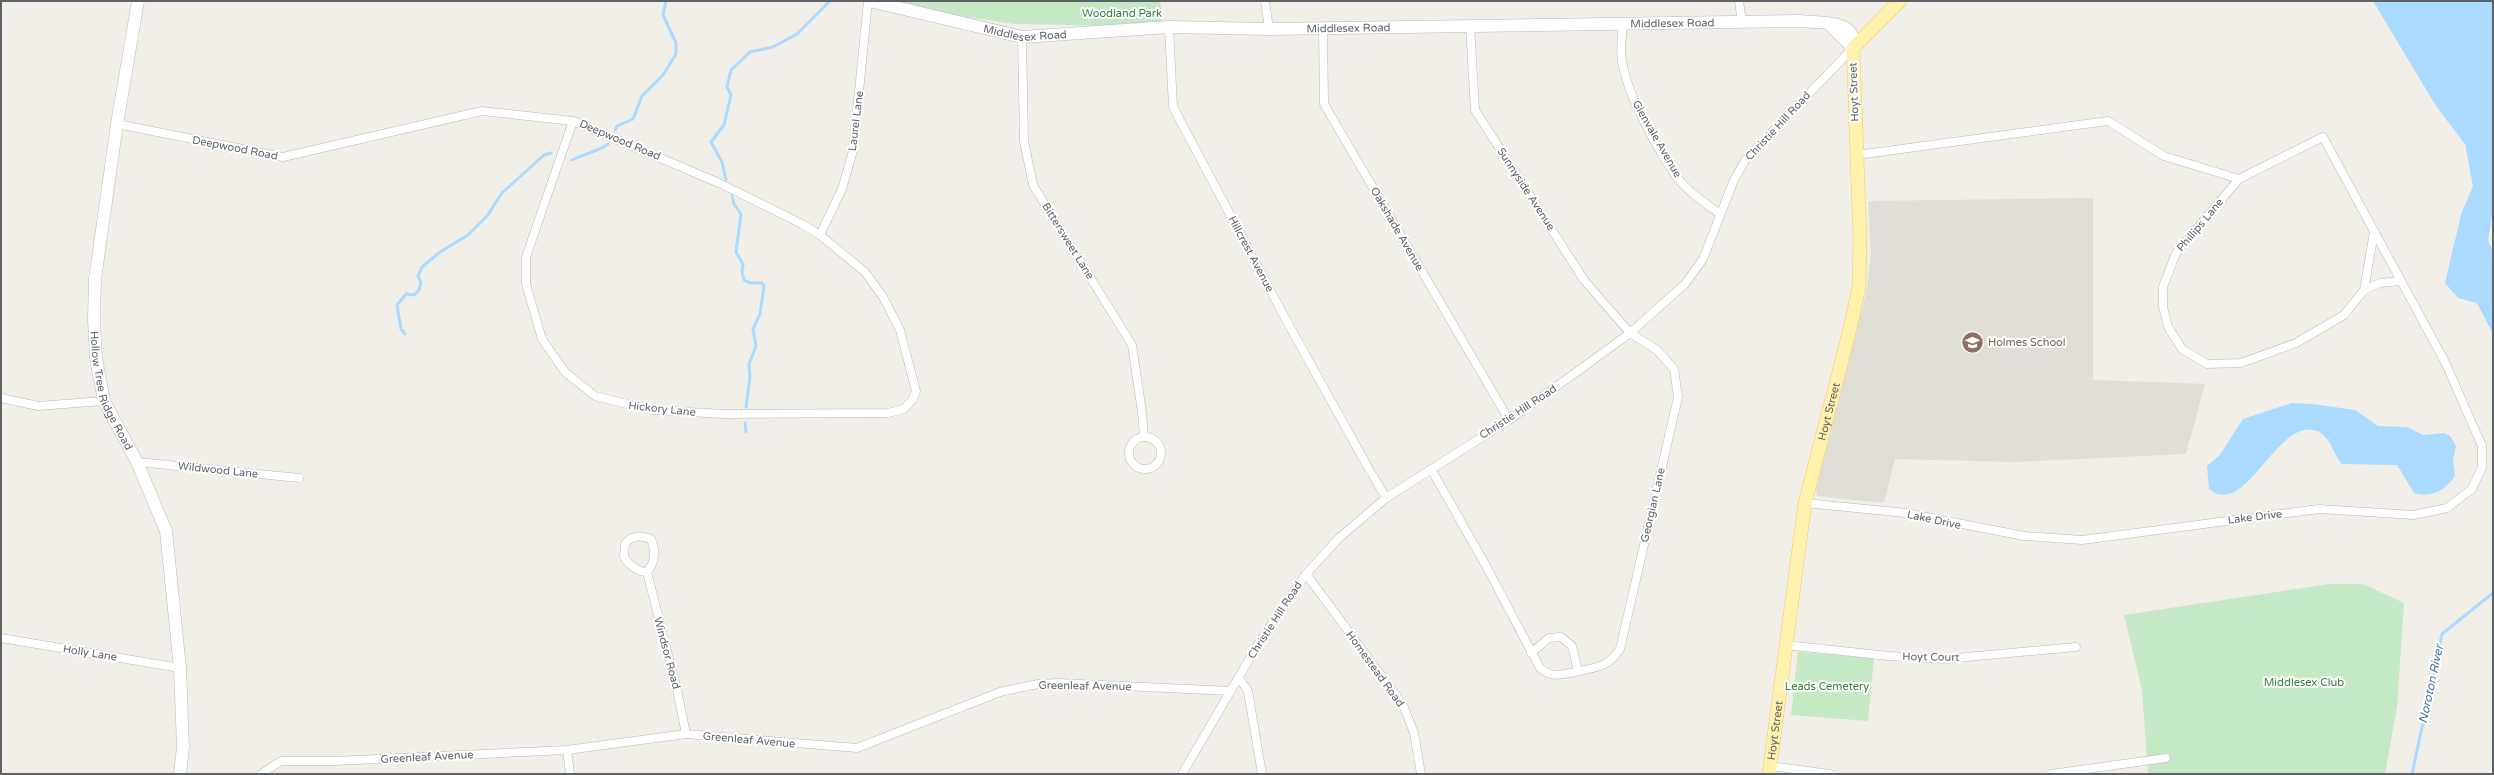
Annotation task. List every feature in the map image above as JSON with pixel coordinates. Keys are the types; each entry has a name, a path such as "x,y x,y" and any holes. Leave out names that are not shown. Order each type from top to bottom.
{"main road":[{"path":"1853,48 1900,1"},
{"name":"Hoyt Street","path":"1770,770 1785,645 1805,503 1851,325 1858,286 1861,255 1853,48"}],"street":[{"name":"Hollow Tree Ridge Road","path":"138,1 117,124 95,279 94,319 96,358 104,401 137,462 166,532 180,668 183,747 180,774"},
{"name":"Middlesex Road","path":"869,1 1022,37 1169,27 1269,28 1800,21 1830,25 1853,48"},
{"name":"Laurel Lane","path":"820,235 842,189 853,151 869,1"},
{"path":"1265,1 1269,28"},
{"path":"1738,1 1742,22"},
{"name":"Glenvale Avenue","path":"1623,24 1622,61 1631,92 1646,123 1677,177 1698,198 1720,214"},
{"name":"Sunnyside Avenue","path":"1470,26 1475,110 1584,280 1630,333"},
{"name":"Hillcrest Avenue","path":"1169,27 1172,107 1284,318 1371,474 1386,498"},
{"name":"Oakshade Avenue","path":"1323,27 1324,104 1509,420"},
{"name":"Bittersweet Lane","path":"1022,37 1024,141 1033,185 1132,345 1142,412 1144,437"},
{"name":"Christie Hill Road","path":"1182,774 1260,641 1306,574 1339,538 1386,498 1509,420 1630,333 1685,284 1703,260 1720,214 1746,158 1853,48"},
{"name":"Deepwood Road","path":"117,124 283,157 482,111 573,121 719,183 820,235 865,272 884,297 900,330 912,372 916,391 913,399"},
{"name":"Hickory Lane","path":"573,121 526,257 526,284 542,339 565,372 595,396 626,406 680,413 888,413 904,409 913,399"},
{"path":"1857,155 2108,121 2164,156 2239,179"},
{"name":"Phillips Lane","path":"2323,137 2374,232 2401,281 2380,283 2364,290 2344,315 2296,344 2241,363 2207,364 2182,349 2168,327 2163,307 2163,287 2176,253 2239,179 2323,137"},
{"name":"Phillips Lane","path":"2364,290 2374,232"},
{"name":"Lake Drive","path":"1805,503 1906,513 2024,536 2082,540 2318,509 2414,515 2447,508 2472,489 2482,468 2482,446 2445,362 2401,281"},
{"name":"Georgian Lane","path":"1430,469 1485,564 1540,668 1548,674 1556,676 1598,668 1609,661 1619,650 1678,397 1674,369 1657,350 1630,333"},
{"path":"1,398 38,406 104,401"},
{"path":"1144,437 1156,442 1161,453 1156,465 1144,469 1132,463 1129,452 1133,442 1144,437"},
{"name":"Wildwood Lane","path":"137,462 299,478"},
{"path":"645,536 651,539 653,544 652,564 647,572 642,572 625,560 623,551 625,544 633,537 645,536"},
{"name":"Windsor Road","path":"647,572 677,690 686,734"},
{"name":"Homestead Road","path":"1306,574 1403,705 1414,733 1421,774"},
{"path":"1531,653 1549,638 1561,637 1572,646 1578,671"},
{"name":"Holly Lane","path":"1,638 180,668"},
{"name":"Hoyt Court","path":"1785,645 1888,656 1944,659 2076,647"},
{"path":"1239,678 1248,691 1262,774"},
{"name":"Greenleaf Avenue","path":"262,774 281,761 335,761 567,750 686,734 857,748 1000,692 1038,684 1058,683 1231,691"},
{"path":"567,750 570,774"},
{"path":"2052,774 2062,774 2166,758"},
{"path":"1770,770 1830,774"}],"shaded area":[{"name":"Holmes School","path":"2093,198 2093,380 2205,384 2186,454 2015,462 1895,459 1884,503 1817,496 1816,489 1866,293 1871,255 1868,201"}],"green space":[{"name":"Woodland Park","path":"888,1 1160,1 1163,27 1014,24 955,15"},
{"name":"Middlesex Club","path":"2329,584 2363,584 2404,603 2397,707 2385,774 2148,774 2142,690 2124,615"},
{"name":"Leads Cemetery","path":"1798,652 1874,658 1868,721 1791,715"}],"water":[{"path":"2373,1 2493,1 2493,212 2488,240 2493,251 2493,334 2477,303 2458,298 2445,283 2461,215 2473,186 2465,144 2436,106"},
{"path":"2292,403 2312,404 2355,410 2378,426 2407,427 2423,435 2444,433 2450,436 2456,446 2453,460 2455,476 2447,486 2437,492 2426,495 2414,493 2397,465 2342,464 2336,456 2329,441 2322,433 2317,431 2302,430 2288,438 2249,480 2236,491 2223,495 2209,489 2207,466 2219,456 2243,419"}],"waterway":[{"path":"615,130 617,126 633,119 642,96 663,75 676,54 676,43 663,15 666,1"},
{"path":"726,180 722,162 711,142 724,125 731,95 727,87 731,70 750,52 773,47 797,34 830,1"},
{"path":"572,160 601,149 608,144"},
{"path":"405,334 401,329 397,305 406,294 414,295 419,290 421,283 418,276 422,267 440,252 468,235 487,216 502,193 544,155 551,153"},
{"path":"732,196 734,204 741,214 736,252 743,264 742,272 744,280 750,283 762,283 764,286 760,314 753,329 756,346 749,364 750,377 746,407"},
{"path":"745,423 746,432"},
{"name":"Noroton River","path":"2412,774 2442,634 2493,593"}],"place":[{"name":"Holmes School","path":"1973,342"}]}
